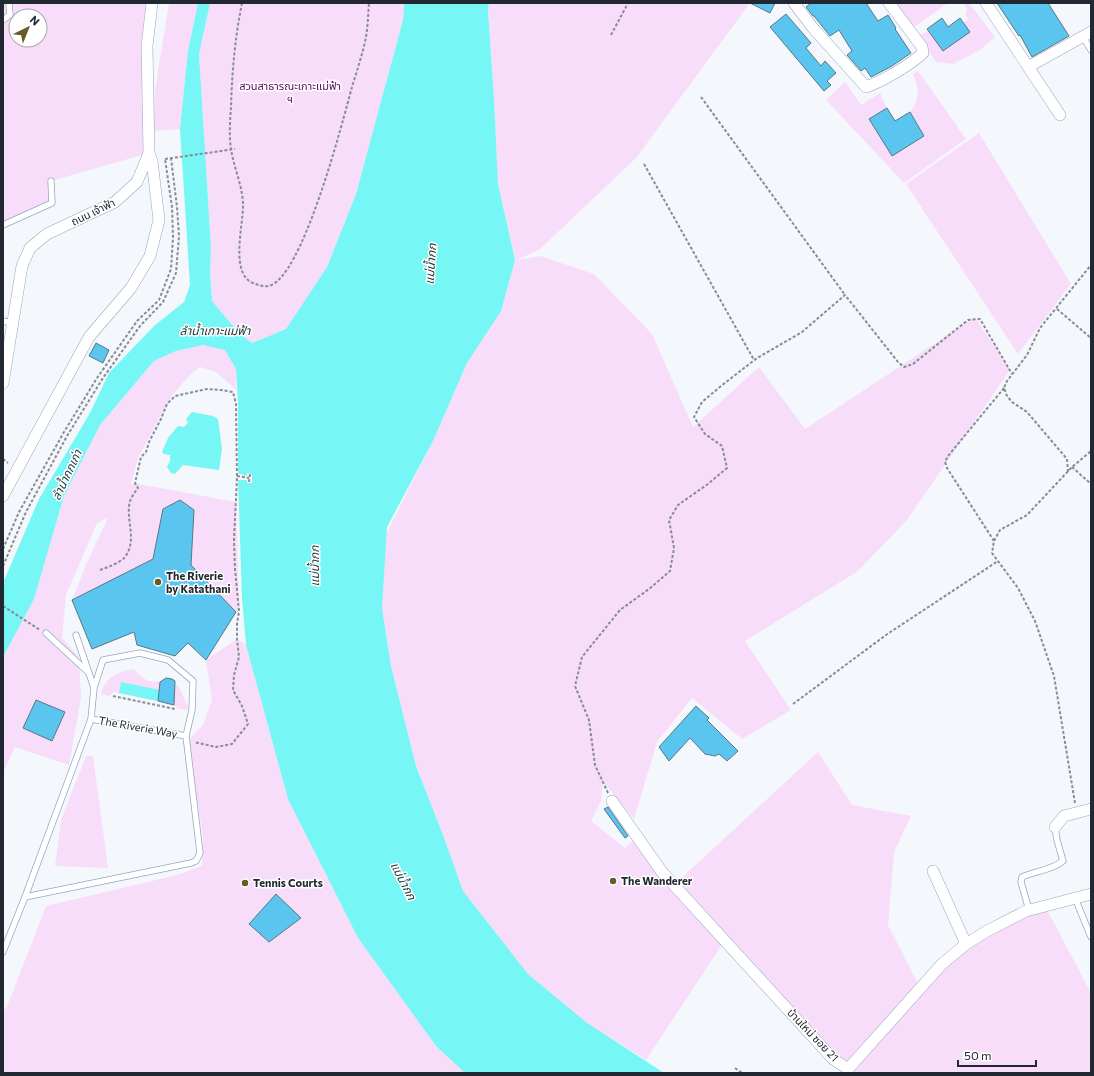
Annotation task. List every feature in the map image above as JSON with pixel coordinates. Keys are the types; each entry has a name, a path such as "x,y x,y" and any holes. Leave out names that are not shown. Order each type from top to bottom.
{"street":[{"name":"ถนน เจ้าฟ้า","path":"3,383 8,322 22,266 30,248 46,234 115,202 137,182 149,153 147,46 152,3"},
{"path":"794,3 813,28 866,87 875,84 917,59 923,53 922,47 890,3"},
{"path":"986,3 1060,115"},
{"path":"1028,67 1087,34"},
{"path":"3,496 89,337 131,288 150,256 159,220 152,161 149,153"},
{"name":"บ้านใหม่ ซอย 21","path":"612,801 662,872 833,1058 848,1069 942,964 966,944 987,931 1029,910 1091,894"},
{"path":"1055,827 1064,816 1091,808"},
{"path":"933,871 966,944"},
{"path":"848,1069 858,1073"}],"lane":[{"path":"3,20 8,18 10,15 9,3"},
{"path":"1087,34 1091,50"},
{"path":"3,225 52,203 50,181"},
{"path":"46,634 88,672"},
{"path":"76,636 94,688"},
{"name":"The Riverie Way","path":"3,952 91,719 94,688 103,660 140,653 168,660 193,681 192,710 186,738 91,719"},
{"path":"25,897 191,863 196,860 200,853 186,738"},
{"path":"1029,910 1021,882 1022,877 1030,873 1058,865 1063,861 1055,827"},
{"path":"1075,898 1091,937"}],"path":[{"path":"242,3 238,23 232,75 230,129 231,149 243,206 239,258 242,272 248,281 259,286 269,286 278,281 289,267 298,249 326,178 366,36 369,3"},
{"path":"611,35 628,6 628,3"},
{"path":"701,97 845,295 898,362 904,367 913,364 968,320 980,319 1012,374"},
{"path":"174,157 235,149"},
{"path":"3,566 26,512 67,436 102,378 136,332 163,302 176,273 178,229 171,158"},
{"path":"3,549 19,512 64,432 97,378 137,321 159,300 171,269 173,237 172,207 165,159"},
{"path":"644,164 754,361"},
{"path":"994,541 947,468 945,462 948,456 1004,388 1012,374 1027,355 1040,328 1057,309 1091,265"},
{"path":"612,801 595,765 589,720 575,686 582,656 620,610 649,589 670,571 674,548 669,520 678,504 708,484 727,468 722,446 705,434 694,418 702,402 754,361 802,332 845,295"},
{"path":"1057,309 1091,338"},
{"path":"1004,388 1007,396 1012,402 1027,412 1067,458 1068,472"},
{"path":"100,570 124,558 130,547 132,535 130,503 132,496 138,488 135,483 142,457 146,452 149,442 167,404 175,396 207,389 233,392 236,404 237,476 234,540 238,611 237,639 239,657 234,675 233,690 242,706 248,724 232,744 216,747 186,738"},
{"path":"1077,812 1054,676 1035,621 1018,588 992,553 994,541 1000,530 1027,515 1072,467 1091,451"},
{"path":"1072,467 1091,484"},
{"path":"249,482 250,474"},
{"path":"237,476 249,478"},
{"path":"793,704 886,635 998,561"},
{"path":"3,606 46,634"},
{"path":"113,696 175,709"},
{"path":"735,1068 742,1073"}],"green space":[{"path":"3,3 154,3 149,128 169,3 198,3 188,51 180,129 149,131 149,153 51,181 52,203 3,225"},
{"name":"สวนสาธารณะเกาะแม่ฟ้า ฯ","path":"210,3 404,3 403,20 356,194 327,267 286,329 252,343 239,333 212,301 210,272 211,248 199,54"},
{"path":"489,3 750,3 636,158 540,249 517,260 540,256 594,274 652,334 693,427 759,367 805,429 975,317 1010,370 907,520 858,571 745,641 791,710 742,739 692,698 657,742 634,819 603,782 601,801 591,821 625,848 637,837 725,940 646,1060 586,1022 528,974 463,891 416,766 391,666 382,608 386,534 433,441 467,363 515,260 498,184 488,10"},
{"path":"895,3 948,3 913,28"},
{"path":"963,3 969,3 995,37 980,50 953,64 936,62 918,36 928,31 944,51 970,32 963,23 969,19 965,15 967,9"},
{"path":"918,71 966,139 904,183 826,100 845,82 861,105 880,93 887,108 869,119 892,156 924,136 910,112 914,107 918,94 917,85 913,74"},
{"path":"979,133 1071,284 1018,354 906,184"},
{"path":"203,345 226,350 236,369 236,390 216,372 200,367 190,375 172,395 138,458 131,484 139,484 236,502 239,611 236,612 191,565 194,510 180,500 163,509 153,559 72,600 86,565 108,518 97,523 66,595 62,638 79,657 81,698 69,765 15,747 3,773 3,657 34,599 64,496 100,425 154,361 176,351"},
{"path":"237,639 246,645 288,799 358,938 436,1046 465,1073 3,1073 3,1011 7,1007 46,906 177,875 202,866 203,837 187,741 203,725 212,700 206,660"},
{"path":"134,669 149,681 157,682 167,679 179,687 188,706 188,710 178,709 174,705 114,692 109,696 101,694 105,684 113,676"},
{"path":"818,752 852,805 911,816 894,852 888,925 920,988 987,931 1045,906 1091,993 1091,1073 858,1073 848,1069 675,884"},
{"path":"86,756 93,756 108,868 55,866 61,820"}],"water":[{"path":"198,3 210,3 199,54 211,248 210,272 212,301 239,333 252,343 286,329 327,267 356,194 403,20 404,3 489,3 488,10 498,184 515,260 501,311 467,363 433,441 387,527 382,608 391,666 416,766 463,891 528,974 586,1022 664,1073 465,1073 436,1046 358,938 288,799 246,645 242,598 236,369 225,350 203,345 176,351 154,361 100,425 64,496 34,599 3,657 3,583 39,499 90,413 109,373 154,326 184,302 190,285 180,129 188,51"},
{"path":"192,412 213,416 218,419 222,449 219,470 183,465 175,474 171,473 167,467 170,461 170,455 162,452 168,438 178,426 184,427 188,423 186,419"},
{"path":"121,682 160,690 158,701 119,693"}],"pier":[{"path":"237,473 247,476 247,473 252,474 252,483 247,483 247,480 237,480"}],"building":[{"path":"750,3 775,3 770,13"},
{"path":"811,3 866,3 878,21 888,15 896,28 895,29 911,53 892,66 871,77 865,68 861,71 847,55 852,51 839,30 830,36 813,16 806,7"},
{"path":"997,3 1048,3 1069,36 1032,57 1020,35 1019,36"},
{"path":"786,14 811,43 806,48 821,66 825,61 836,73 827,81 831,85 824,91 770,27"},
{"path":"942,18 948,27 960,18 970,32 943,51 927,29"},
{"path":"887,108 895,121 910,112 924,136 892,156 869,119"},
{"path":"96,343 109,350 103,363 89,356"},
{"name":"The Riverie by Katathani","path":"180,500 194,510 191,565 236,612 206,660 188,643 175,656 137,645 134,632 92,649 72,600 153,559 163,509"},
{"path":"166,678 175,681 174,705 158,701 160,682"},
{"path":"36,700 65,712 52,741 23,728"},
{"path":"696,706 709,718 707,720 738,751 727,761 719,754 715,756 705,754 690,738 669,761 659,747"},
{"path":"608,807 628,836 625,838 604,809"},
{"path":"276,894 301,918 269,942 249,924"}],"place":[{"name":"The Riverie by Katathani","path":"158,582"},
{"name":"The Wanderer","path":"613,881"},
{"name":"Tennis Courts","path":"245,883"}],"water label":[{"name":"แม่น้ำกก","path":"431,264"},
{"name":"ลำน้ำเกาะแม่ฟ้า","path":"215,331"},
{"name":"ลำน้ำกกเก่า","path":"67,475"},
{"name":"แม่น้ำกก","path":"315,566"},
{"name":"แม่น้ำกก","path":"403,881"}]}
